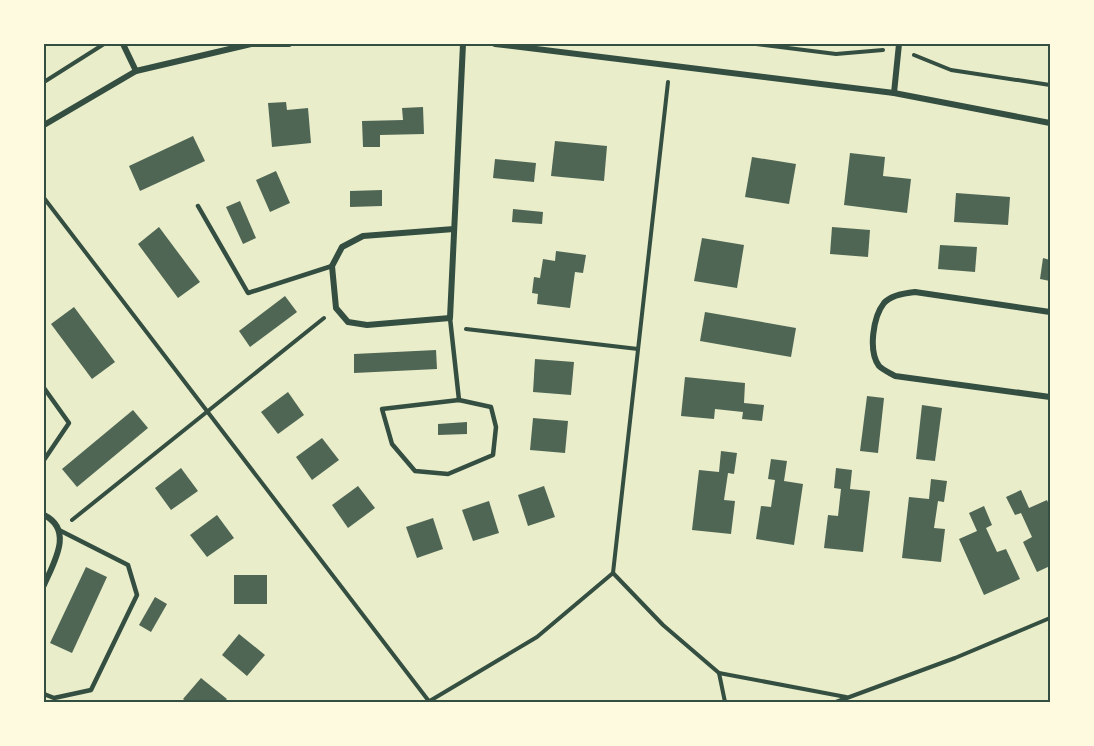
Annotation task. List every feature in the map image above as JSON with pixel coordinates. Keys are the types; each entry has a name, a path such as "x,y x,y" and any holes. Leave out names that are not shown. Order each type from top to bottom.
{"street":[{"path":"123,44 136,71"},
{"path":"44,125 136,71 251,44 289,44"},
{"path":"454,229 363,236 342,247 332,267 336,308 348,322 367,325 450,318 463,44"},
{"path":"495,44 894,93 1050,123"},
{"path":"894,93 899,44"},
{"path":"1050,312 915,292 902,293 885,301 877,315 873,354 880,368 895,376 1050,397"},
{"path":"44,515 50,518 59,530 60,548 44,585"}],"lane":[{"path":"198,206 248,293 332,267"},
{"path":"450,318 459,400"},
{"path":"44,388 69,423 44,460"},
{"path":"459,400 491,407 496,427 493,455 448,474 415,471 392,444 382,409 459,400"},
{"path":"44,694 54,698 91,690 137,595 128,565 59,530"}],"path":[{"path":"44,82 104,44"},
{"path":"44,198 428,701 537,637 613,573 670,65"},
{"path":"59,530 336,308"},
{"path":"450,318 460,328 638,349"},
{"path":"613,573 663,625 719,673 846,697"},
{"path":"836,702 955,658 1050,618"},
{"path":"719,673 724,702"}],"building":[{"path":"286,102 287,110 308,108 311,143 272,147 268,103"},
{"path":"423,107 424,134 380,135 380,147 363,147 362,121 403,120 402,108"},
{"path":"193,136 205,161 140,191 129,166"},
{"path":"555,141 607,146 604,181 551,176"},
{"path":"850,153 885,157 883,176 911,179 907,213 844,205"},
{"path":"752,157 796,164 789,204 745,197"},
{"path":"495,159 536,163 534,182 493,178"},
{"path":"276,171 290,203 270,212 256,180"},
{"path":"382,190 382,206 350,207 350,191"},
{"path":"956,193 1010,197 1008,225 954,222"},
{"path":"240,201 256,238 243,244 226,207"},
{"path":"513,209 543,212 542,224 512,222"},
{"path":"159,227 200,282 178,298 138,244"},
{"path":"832,227 870,230 868,257 830,254"},
{"path":"702,238 744,245 737,288 694,281"},
{"path":"940,245 977,247 975,272 938,269"},
{"path":"556,251 586,255 583,273 575,272 570,308 537,304 538,294 532,293 534,277 540,278 543,259 555,261"},
{"path":"1043,258 1050,260 1050,281 1040,279"},
{"path":"285,296 297,312 250,347 239,331"},
{"path":"74,307 115,362 92,379 51,324"},
{"path":"705,312 796,328 791,357 700,341"},
{"path":"436,350 437,369 354,373 354,354"},
{"path":"535,359 574,362 571,395 533,392"},
{"path":"685,377 745,383 744,403 764,405 762,421 742,419 743,412 715,409 714,419 681,416"},
{"path":"288,392 304,415 278,434 261,412"},
{"path":"867,396 884,398 878,453 860,451"},
{"path":"922,405 942,408 935,461 916,459"},
{"path":"133,410 148,428 77,487 62,469"},
{"path":"533,418 568,421 565,453 530,450"},
{"path":"467,422 467,434 438,435 438,424"},
{"path":"322,438 339,460 312,480 296,457"},
{"path":"721,451 737,453 734,474 728,473 724,500 735,501 731,534 692,530 699,470 719,472"},
{"path":"771,459 787,461 784,481 803,484 794,545 756,539 761,506 771,507 775,480 768,479"},
{"path":"181,468 198,491 171,510 155,488"},
{"path":"836,468 852,470 850,489 870,491 863,552 824,548 828,515 838,516 841,489 834,488"},
{"path":"931,479 947,481 944,502 938,501 934,528 945,529 941,562 902,558 909,497 929,499"},
{"path":"358,486 375,508 348,528 332,505"},
{"path":"544,486 555,517 528,526 518,495"},
{"path":"1021,490 1029,508 1047,500 1050,507 1050,566 1037,572 1023,542 1032,537 1021,513 1015,515 1006,497"},
{"path":"489,501 499,533 473,541 462,510"},
{"path":"984,506 992,525 986,528 997,552 1006,549 1020,579 984,595 959,539 977,531 969,513"},
{"path":"217,515 234,538 207,557 190,535"},
{"path":"433,518 443,549 417,558 406,527"},
{"path":"86,567 107,577 72,653 50,643"},
{"path":"234,575 267,575 267,604 234,604"},
{"path":"155,597 167,604 151,632 139,625"},
{"path":"239,634 265,655 247,676 222,655"},
{"path":"201,678 227,699 224,702 187,702 183,699"}]}
